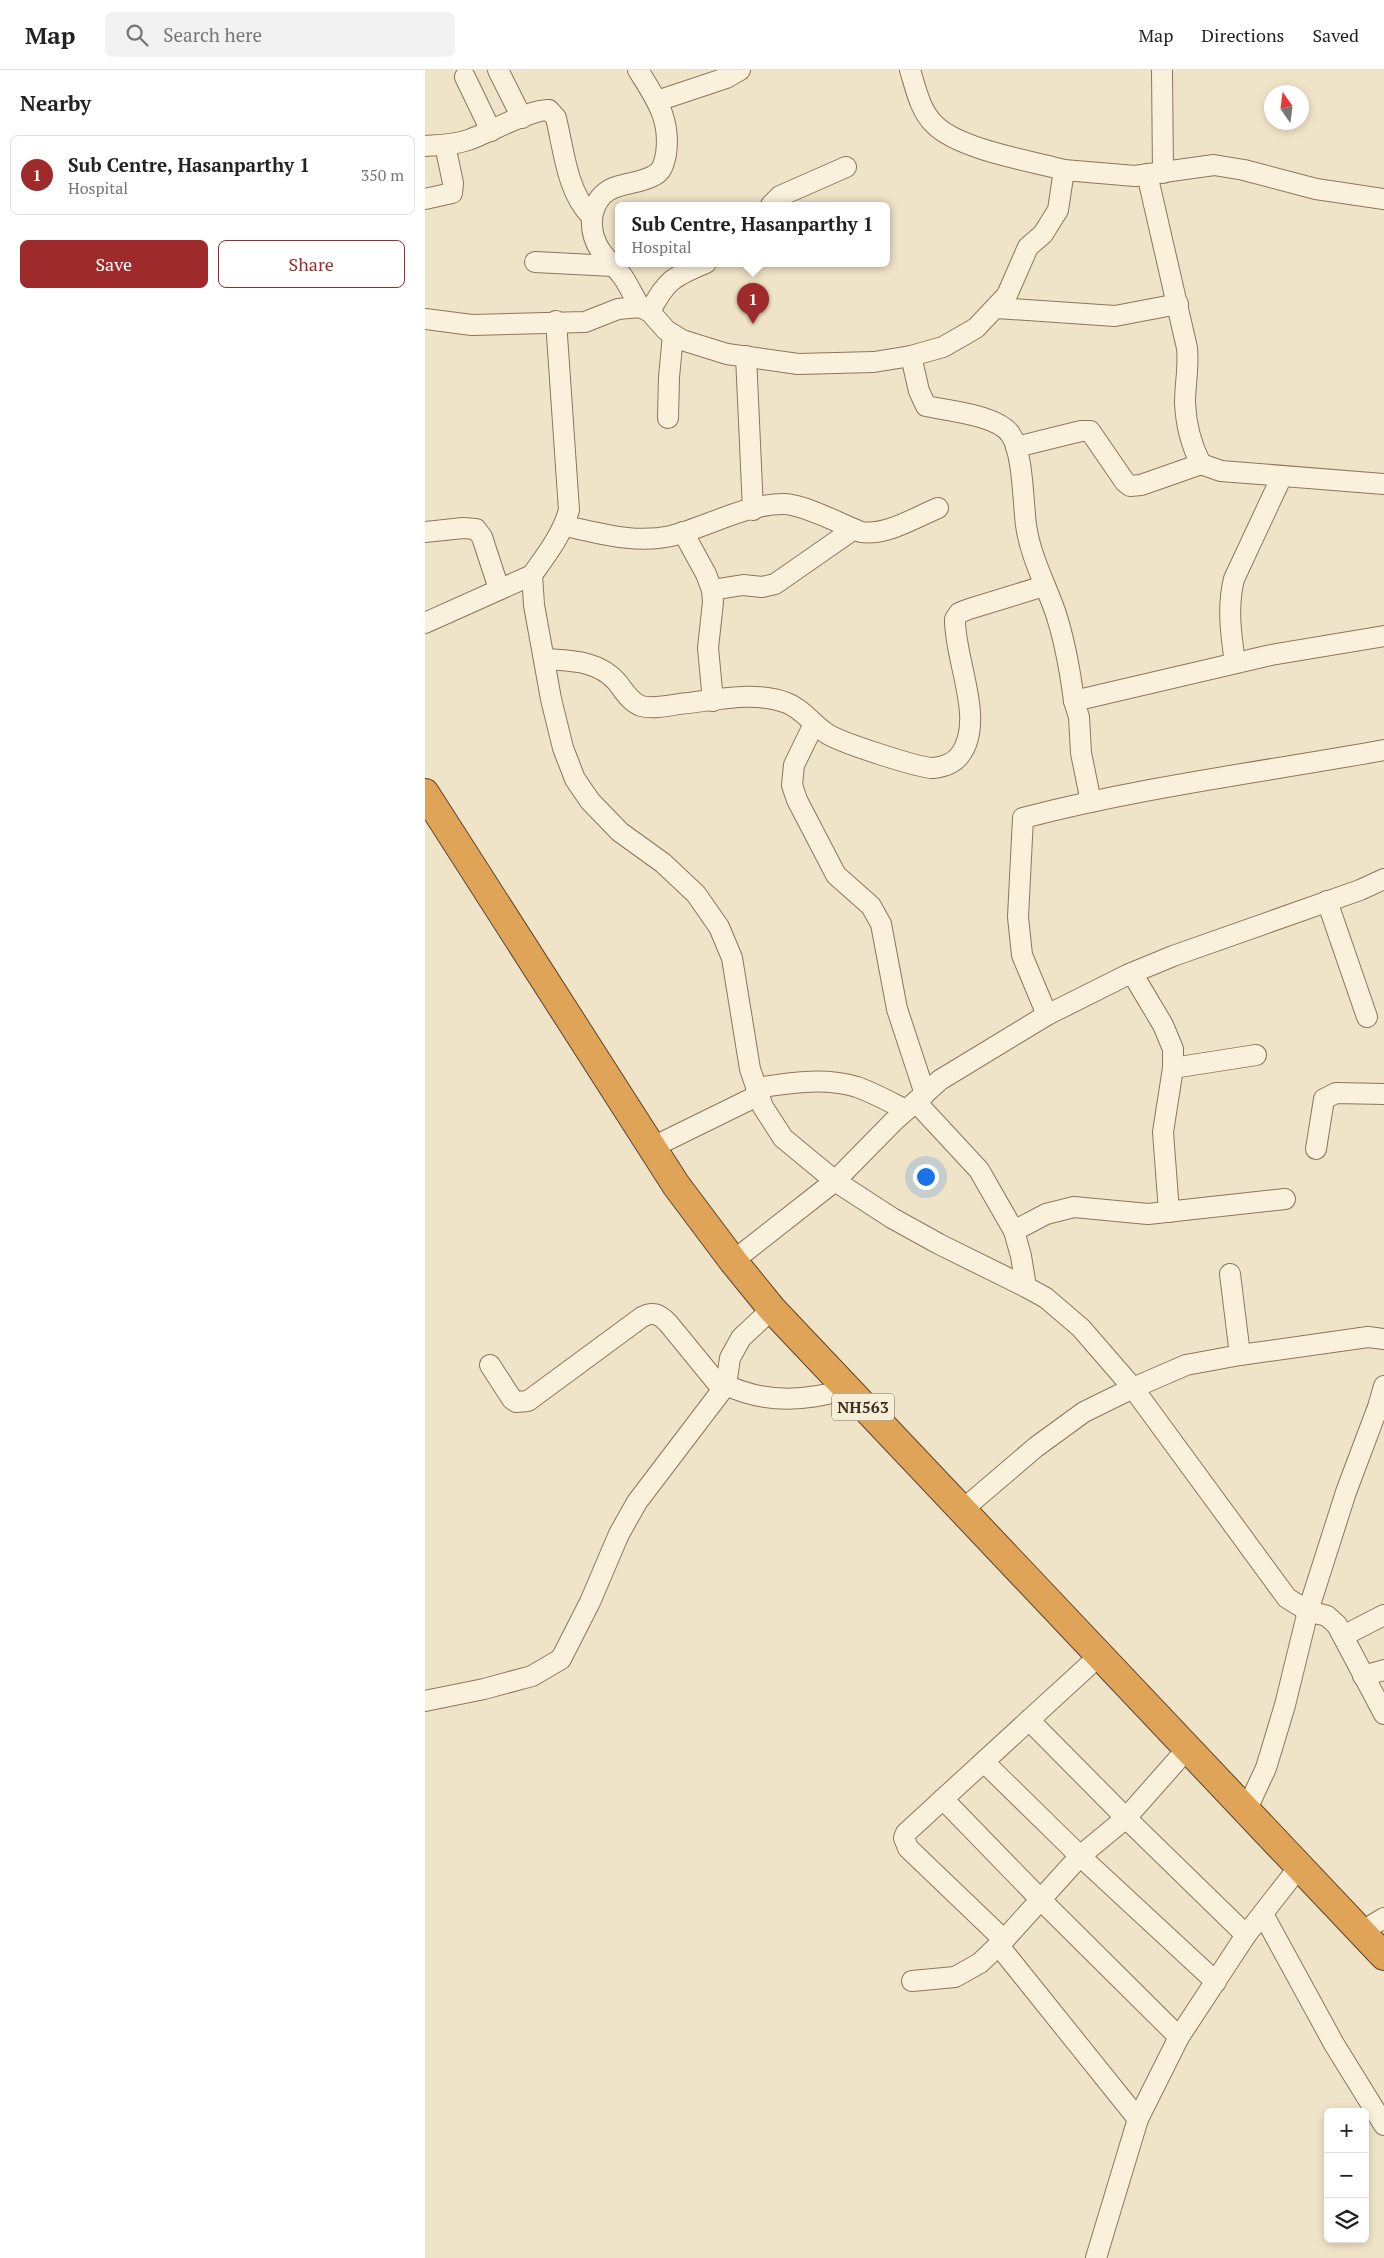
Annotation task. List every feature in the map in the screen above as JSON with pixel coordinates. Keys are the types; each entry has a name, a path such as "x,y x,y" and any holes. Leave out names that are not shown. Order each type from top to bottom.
{"highway":[{"name":"NH563","path":"425,793 676,1185 772,1309 961,1511 1384,1956"}],"street":[{"path":"498,70 522,118"},
{"path":"638,70 657,101 665,121 668,138 663,167 654,176 614,187 598,200 591,216 594,236 601,254 622,275 645,310 666,330 682,340 727,354 798,364 874,362 911,356 943,347 976,328 1007,295 1028,248 1043,234 1058,210 1064,170"},
{"path":"657,101 725,78 740,70"},
{"path":"910,70 926,113 934,125 950,137 972,145 1064,170 1135,176 1214,166 1244,170 1315,188 1384,199"},
{"path":"1162,70 1155,174 1189,363 1185,402 1187,420 1191,442 1201,464"},
{"path":"465,77 491,131"},
{"path":"425,146 445,145 467,140 545,109 553,112 574,192 583,208 591,216"},
{"path":"425,199 452,193 453,183 445,145"},
{"path":"774,202 780,196 846,167"},
{"path":"535,262 613,266"},
{"path":"645,310 665,286 675,278 698,267"},
{"path":"996,308 1115,316 1178,304"},
{"path":"425,319 472,325 556,321 585,322 619,309 645,310"},
{"path":"425,623 532,575 565,526 569,510 569,487 556,321"},
{"path":"668,418 673,335"},
{"path":"746,356 753,510"},
{"path":"911,356 919,391 926,406 995,422 1011,435 1016,446 1028,536 1044,586 1055,610 1069,662 1074,701 1079,717 1081,754 1091,802"},
{"path":"1016,446 1081,431 1090,431 1129,486 1141,485 1201,464 1221,471 1384,484"},
{"path":"1235,662 1229,616 1230,596 1234,579 1283,476"},
{"path":"565,526 624,539 652,539 683,532 753,510 786,504 798,506 854,530 870,534 938,508"},
{"path":"425,532 463,528 476,530 482,537 499,589"},
{"path":"713,590 743,584 762,587 775,584 854,530"},
{"path":"683,532 713,590 708,648 713,701"},
{"path":"532,575 534,605 551,699 563,748 575,779 590,801 620,832 663,863 696,894 719,928 732,958 750,1069 763,1107 783,1138 835,1180 892,1218 1046,1298 1081,1328 1133,1388 1287,1598 1308,1611 1327,1616 1337,1625 1384,1714"},
{"path":"544,659 578,662 600,668 617,682 631,700 646,707 758,697 775,699 789,704 803,713 833,738 919,766 932,768 952,762 959,757 969,735 971,718 955,619 959,613 969,609 1044,586"},
{"path":"1074,701 1235,662 1384,636"},
{"path":"814,724 794,765 792,786 797,800 836,875 871,906 881,924 916,1102 979,1170 1014,1231 1019,1244 1025,1286"},
{"path":"1047,1015 1022,955 1018,917 1023,818 1091,802 1220,777 1384,750"},
{"path":"733,1261 835,1180 940,1080 1047,1015 1132,973 1173,956 1384,879"},
{"path":"1327,901 1367,1017"},
{"path":"1132,973 1169,1038 1173,1049 1173,1068 1163,1132 1169,1212"},
{"path":"1173,1068 1256,1055"},
{"path":"653,1147 757,1091 798,1082 828,1082 916,1102"},
{"path":"1316,1149 1324,1099 1336,1093 1384,1094"},
{"path":"1014,1231 1046,1214 1074,1206 1130,1214 1169,1212 1285,1199"},
{"path":"1230,1274 1240,1355"},
{"path":"425,1701 484,1689 532,1676 561,1659 590,1602 619,1534 633,1510 724,1387 730,1358 741,1338 772,1309"},
{"path":"490,1365 512,1399 523,1402 649,1313 655,1314 668,1323 724,1387 763,1398 800,1399 823,1396 846,1389"},
{"path":"961,1511 1044,1441 1084,1412 1186,1365 1240,1355 1368,1338 1384,1339"},
{"path":"1246,1811 1266,1768 1285,1706 1308,1611 1345,1492 1381,1407 1384,1386"},
{"path":"1343,1636 1384,1615"},
{"path":"1099,1656 906,1833 904,1843 1002,1943 1138,2119"},
{"path":"1363,1676 1384,1670"},
{"path":"1029,1720 1126,1818 1247,1935"},
{"path":"912,1981 942,1980 955,1977 981,1963 1002,1943 1080,1856 1126,1818 1187,1749"},
{"path":"984,1762 1080,1856 1216,1982"},
{"path":"943,1799 1041,1900 1179,2037"},
{"path":"1096,2258 1138,2119 1179,2037 1247,1935 1299,1867"},
{"path":"1263,1914 1334,2044 1384,2125"},
{"path":"1361,1932 1384,1918"}],"place":[{"name":"Sub Centre, Hasanparthy 1","path":"753,324"}]}
